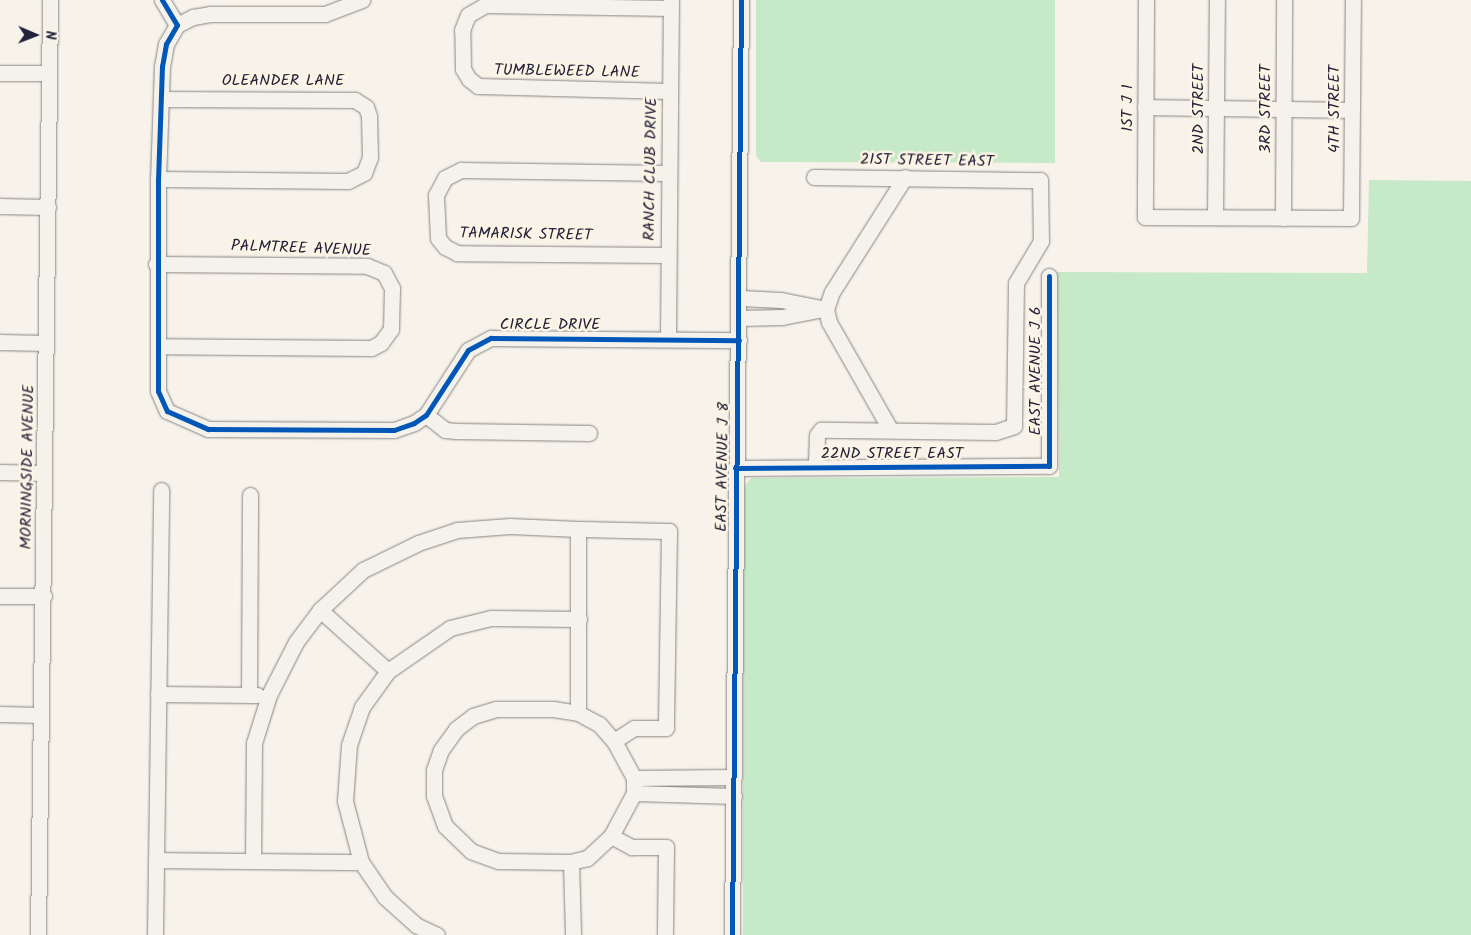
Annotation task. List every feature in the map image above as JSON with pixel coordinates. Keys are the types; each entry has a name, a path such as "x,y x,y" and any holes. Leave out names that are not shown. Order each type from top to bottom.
{"street":[{"name":"MORNINGSIDE AVENUE","path":"38,935 44,596 50,0"},
{"path":"162,0 177,25"},
{"path":"160,346 156,264 161,99 166,44 177,25 193,17 210,14 325,14 362,0"},
{"name":"EAST AVENUE J 8","path":"732,935 735,468 740,318 741,0"},
{"name":"1ST J 1","path":"1146,0 1144,217 1216,217"},
{"name":"2ND STREET","path":"1216,217 1217,0"},
{"name":"3RD STREET","path":"1283,218 1284,0"},
{"name":"4TH STREET","path":"1283,218 1351,218 1353,0"},
{"name":"RANCH CLUB DRIVE","path":"668,339 670,4"},
{"name":"TUMBLEWEED LANE","path":"670,4 485,5 468,15 462,30 464,69 473,83 484,88 670,91"},
{"path":"0,73 50,73"},
{"name":"OLEANDER LANE","path":"158,179 348,181 364,173 370,157 370,116 366,108 355,100 161,99"},
{"path":"1145,107 1352,110"},
{"name":"TAMARISK STREET","path":"668,173 461,170 445,178 438,188 436,219 442,243 457,253 668,255"},
{"path":"816,467 816,435 821,430 890,429 829,322 826,309 832,292 905,177"},
{"name":"21ST STREET EAST","path":"814,178 905,177 1040,180 1040,241 1016,283 1014,426 1008,430 996,432 890,429"},
{"path":"0,206 48,207"},
{"path":"1216,217 1283,218"},
{"name":"PALMTREE AVENUE","path":"156,264 372,266 384,273 392,288 391,329 386,339 371,348 160,346"},
{"name":"EAST AVENUE J 6","path":"1049,276 1049,466"},
{"path":"740,298 781,300 826,309"},
{"path":"740,318 782,317 826,309"},
{"name":"CIRCLE DRIVE","path":"160,346 158,391 168,412 208,429 387,431 408,426 426,415 468,350 491,338 739,340"},
{"path":"0,342 46,343"},
{"path":"426,415 445,430 589,433"},
{"name":"22ND STREET EAST","path":"735,468 1049,466"},
{"path":"0,472 44,473"},
{"path":"154,935 161,490"},
{"path":"249,695 250,495"},
{"path":"253,861 254,743 269,695 296,642 320,610 363,570 418,543 457,530 510,526 670,531 666,728 634,728 614,740"},
{"path":"578,529 578,713"},
{"path":"0,596 44,596"},
{"path":"320,610 388,671"},
{"path":"437,935 412,930 385,897 361,862 345,801 349,745 362,707 388,671 450,628 491,618 579,619"},
{"path":"158,694 269,695"},
{"path":"496,709 553,709 578,713 599,724 614,740 634,778 634,793 611,836 587,858 571,862 498,861 471,851 445,826 434,796 434,770 441,750 456,729 473,716 496,709"},
{"path":"0,714 41,715"},
{"path":"634,778 734,777"},
{"path":"634,793 734,796"},
{"path":"611,836 632,846 666,847 665,935"},
{"path":"156,860 361,862"},
{"path":"571,862 573,935"}],"green space":[{"path":"756,0 1055,0 1055,163 761,162 756,156"},
{"path":"1369,180 1471,181 1471,935 743,935 743,488 751,478 1059,477 1057,272 1367,273"}],"cycle path":[{"path":"162,0 177,25 166,44 162,66 158,179 158,391 167,411 208,429 394,430 414,423 426,415 468,350 491,338 739,340"},
{"path":"732,935 741,0"},
{"path":"735,468 1049,466 1049,276"}]}
